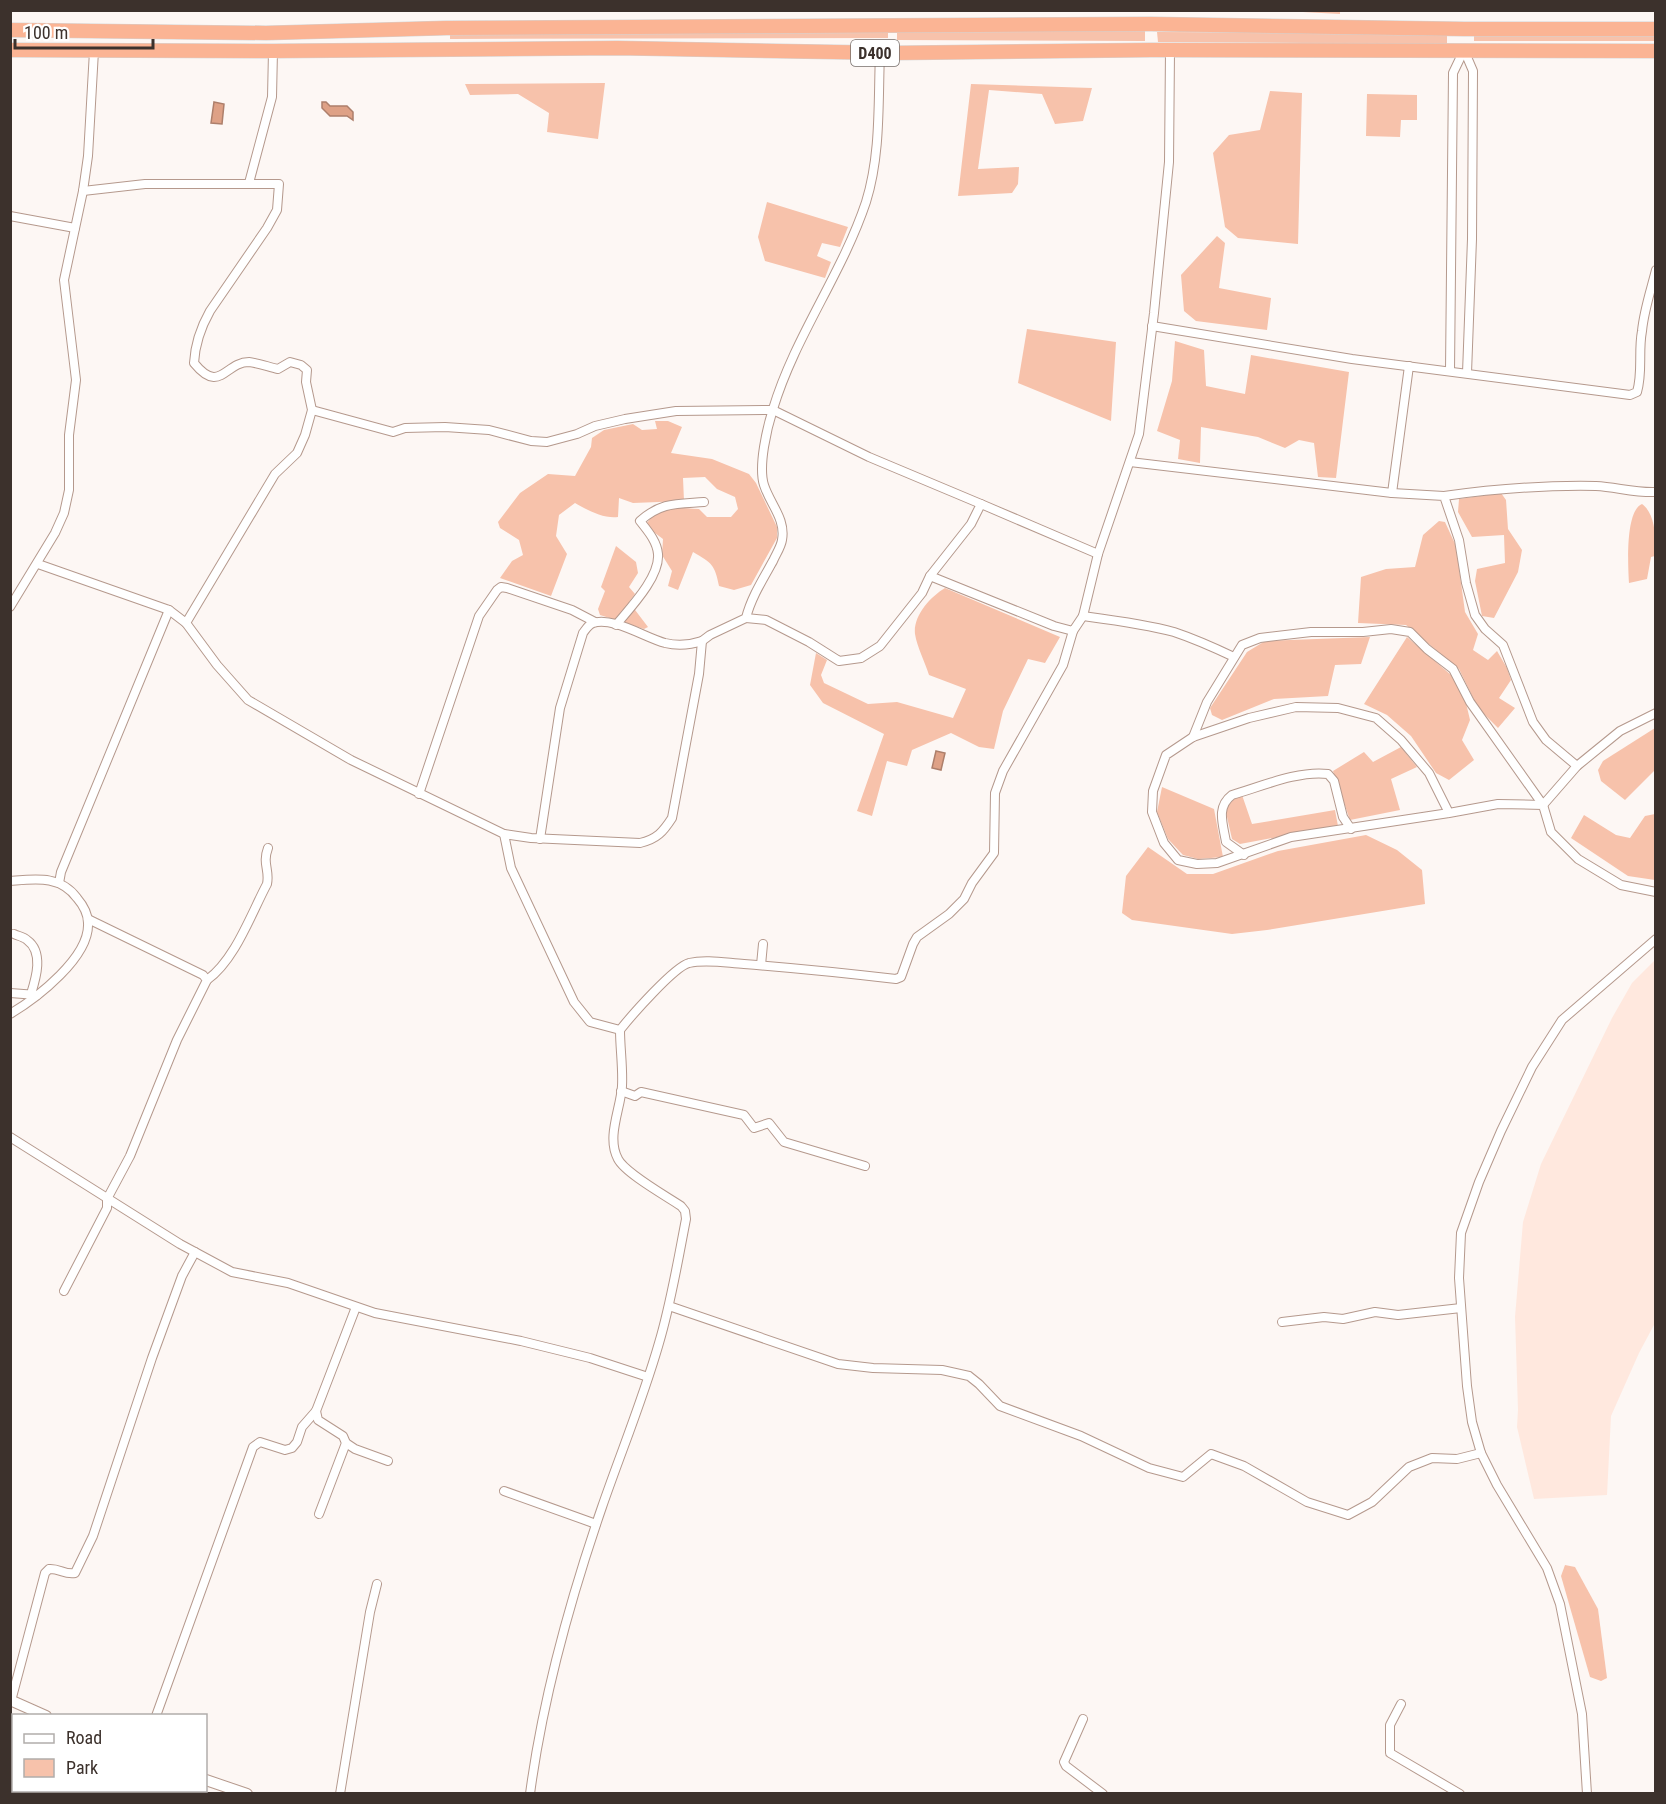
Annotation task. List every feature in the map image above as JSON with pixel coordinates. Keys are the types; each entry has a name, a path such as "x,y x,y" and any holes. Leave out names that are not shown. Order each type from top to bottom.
{"highway":[{"name":"D400","path":"10,30 266,33 458,28 1151,24 1464,29 1656,29"},
{"path":"1464,29 1464,50"},
{"path":"94,51 95,31"},
{"name":"D400","path":"10,50 273,51 617,48 880,53 1656,51"}],"street":[{"path":"1450,371 1454,73 1464,50"},
{"path":"1464,50 1473,71 1472,239 1467,373"},
{"path":"10,607 55,533 64,513 69,490 69,435 76,380 64,280 88,156 94,51"},
{"path":"249,183 272,97 273,51"},
{"path":"530,1794 537,1740 550,1679 596,1524 648,1377 669,1306 686,1219 685,1211 681,1206 618,1161 614,1149 614,1135 621,1091 620,1030 675,971 688,963 715,962 807,968 896,979 901,977 917,937 949,914 964,899 972,883 994,853 995,793 1002,771 1063,665 1072,631 1083,616 1098,554 1139,434 1169,162 1170,51"},
{"path":"746,618 749,605 782,542 781,519 764,485 762,469 772,411 800,340 843,256 866,202 875,169 880,53"},
{"path":"83,190 145,184 279,184 277,210 202,324 194,351 194,363 199,370 213,377 222,376 238,364 249,362 278,369 290,362 302,365 307,370 306,382 312,410 297,453 275,474 186,623"},
{"path":"10,216 75,228"},
{"path":"1152,326 1306,352 1630,395 1637,392 1641,377 1639,360 1642,330 1656,270"},
{"path":"1392,493 1409,366"},
{"path":"312,410 393,432 405,428 445,427 489,430 531,441 547,442 625,419 676,411 772,411 869,458 1098,554"},
{"path":"1130,462 1392,493 1444,496 1496,489 1595,486 1640,493 1656,492"},
{"path":"1444,496 1460,540 1466,583 1475,615 1485,629 1503,645 1533,722 1546,740 1578,766"},
{"path":"616,625 656,571 658,554 654,540 640,521 652,511 665,505 704,502"},
{"path":"419,794 479,616 501,587 572,610 595,622 616,625 679,645 702,641 746,618 766,620 809,642 838,661 861,658 880,646 922,593 930,576 971,524 981,504"},
{"path":"38,564 169,610 186,623 217,665 248,700 351,760 419,794 504,834 540,839 640,843 654,840 664,831 672,818 699,674 702,641"},
{"path":"930,576 1054,626 1072,631"},
{"path":"59,882 110,749 169,610"},
{"path":"1083,616 1173,632 1205,643 1234,657"},
{"path":"540,839 560,708 584,633 595,622"},
{"path":"1193,737 1207,702 1242,645 1260,638 1311,632 1364,632 1391,629 1410,632 1453,669 1470,702 1543,805 1551,831 1578,859 1621,885 1656,892"},
{"path":"1449,813 1429,773 1401,740 1376,718 1338,708 1296,706 1249,718 1193,737 1166,755 1153,791 1152,812 1164,843 1178,860 1197,864 1217,863 1291,837 1351,829 1449,813 1497,804 1543,805 1578,766 1620,731 1656,713"},
{"path":"1244,855 1226,842 1221,810 1224,801 1232,795 1302,775 1328,774 1334,781 1343,817 1351,829"},
{"path":"504,834 511,868 574,1002 590,1022 620,1030"},
{"path":"64,1291 107,1208 108,1199 137,1140 177,1040 207,980 222,966 236,945 267,884 268,876 264,859 268,848"},
{"path":"10,881 45,878 59,882 73,892 83,905 88,919 83,944 70,964 10,1014"},
{"path":"88,919 203,975 207,980"},
{"path":"14,934 28,940 35,950 37,961 34,995"},
{"path":"1587,1794 1582,1714 1560,1604 1547,1568 1497,1485 1481,1453 1472,1422 1459,1278 1461,1233 1485,1169 1532,1066 1562,1020 1656,939"},
{"path":"761,965 763,944"},
{"path":"10,993 34,995"},
{"path":"621,1091 635,1096 641,1092 744,1115 754,1128 769,1123 784,1143 865,1166"},
{"path":"10,1137 195,1252 232,1272 288,1283 356,1307 579,1355 648,1377"},
{"path":"42,1714 11,1700 45,1573 54,1569 75,1574 79,1569 93,1536 152,1358 182,1276 195,1252"},
{"path":"669,1306 838,1364 873,1368 942,1370 969,1376 1000,1406 1082,1436 1149,1468 1183,1477 1211,1454 1244,1466 1307,1502 1348,1515 1372,1502 1409,1467 1432,1458 1457,1459 1481,1453"},
{"path":"157,1714 253,1447 260,1442 285,1450 292,1448 297,1442 302,1427 316,1411 356,1307"},
{"path":"1282,1322 1324,1317 1342,1319 1375,1312 1398,1315 1461,1308"},
{"path":"316,1411 318,1420 343,1436 346,1443 355,1449 388,1461"},
{"path":"319,1514 346,1443"},
{"path":"504,1491 596,1524"},
{"path":"340,1794 370,1612 377,1584"},
{"path":"1401,1704 1390,1725 1390,1753 1460,1794"},
{"path":"1083,1719 1064,1762 1066,1766 1103,1794"},
{"path":"207,1780 245,1793"}],"shaded area":[{"path":"214,102 224,104 222,124 211,123"},
{"path":"322,102 330,106 347,106 353,112 353,120 347,116 330,116 322,108"},
{"path":"936,751 945,753 941,770 932,768"},
{"path":"1655,960 1655,1323 1611,1416 1607,1495 1534,1499 1517,1427 1515,1317 1523,1222 1541,1164 1612,1018 1632,983"}],"green space":[{"path":"1267,10 1340,10 1340,14"},
{"path":"897,30 1145,31 1145,41 897,40"},
{"path":"888,31 888,38 450,39 450,32"},
{"path":"1157,32 1447,33 1447,44 1158,42"},
{"path":"1656,35 1655,41 1474,41 1474,36"},
{"path":"605,83 598,139 547,132 549,113 518,94 470,95 465,84"},
{"path":"971,84 1092,88 1083,121 1055,124 1042,94 989,90 978,169 1019,167 1018,184 1012,193 958,196"},
{"path":"1270,91 1302,93 1298,244 1238,238 1225,227 1213,153 1229,135 1260,130"},
{"path":"1367,94 1417,95 1417,120 1401,120 1400,137 1366,136"},
{"path":"767,202 848,227 840,247 822,243 817,256 831,262 825,278 765,261 758,237"},
{"path":"1217,236 1225,243 1219,288 1271,298 1267,330 1196,321 1184,311 1181,275"},
{"path":"1027,329 1116,342 1111,421 1018,383"},
{"path":"1175,341 1204,350 1206,386 1245,394 1251,355 1349,372 1336,478 1318,477 1314,443 1299,440 1285,448 1258,437 1201,427 1200,463 1178,459 1180,440 1157,431 1172,381"},
{"path":"655,421 668,421 682,427 671,453 712,459 749,474 756,483 777,527 777,538 751,585 734,590 719,586 712,565 693,552 678,590 668,586 672,571 662,555 663,539 651,530 647,523 652,517 658,512 677,508 699,509 707,517 731,517 738,509 735,497 717,489 705,477 683,478 684,501 633,503 619,498 618,517 601,515 575,503 559,515 556,536 567,554 551,596 500,578 512,561 523,555 519,540 500,528 498,522 520,493 548,474 575,476 591,447 592,438 604,430 633,424 642,430 657,429"},
{"path":"1501,493 1506,500 1508,529 1522,550 1518,572 1494,618 1482,616 1475,581 1477,569 1505,563 1504,535 1472,537 1458,512 1459,499"},
{"path":"1642,504 1647,508 1653,521 1655,556 1651,557 1647,579 1629,583 1630,528 1637,509"},
{"path":"1439,521 1445,522 1456,546 1465,612 1478,634 1473,650 1488,660 1497,651 1511,680 1499,698 1515,708 1498,728 1478,708 1459,669 1406,625 1358,623 1361,577 1386,569 1415,567 1423,535"},
{"path":"616,546 636,562 638,573 629,587 635,594 629,602 648,627 644,629 600,615 598,609 605,591 601,587"},
{"path":"945,588 1060,637 1045,663 1028,659 1003,711 994,749 979,747 951,733 912,750 907,766 887,761 872,816 857,811 884,734 823,703 810,685 816,653 827,660 821,675 824,683 868,704 897,702 953,718 966,689 929,675 915,634 920,614 934,596"},
{"path":"1370,637 1361,664 1335,665 1328,696 1274,699 1222,720 1212,715 1210,708 1247,652 1265,641"},
{"path":"1407,637 1451,675 1466,703 1470,720 1462,740 1474,760 1449,780 1436,773 1411,736 1387,715 1364,704"},
{"path":"1655,728 1655,770 1625,800 1601,781 1598,770 1603,761"},
{"path":"1401,747 1417,767 1391,779 1400,810 1350,820 1333,771 1364,752 1373,762"},
{"path":"1162,787 1214,809 1223,857 1198,859 1183,855 1168,839 1157,812"},
{"path":"1242,795 1252,824 1335,810 1338,826 1240,844 1232,839 1225,808 1229,802"},
{"path":"1655,814 1655,880 1628,876 1571,838 1584,815 1616,835 1630,838 1645,816"},
{"path":"1366,835 1397,850 1422,870 1425,904 1232,934 1132,920 1122,913 1126,876 1148,847 1187,874 1213,874 1278,851"},
{"path":"1565,1565 1575,1567 1598,1609 1607,1678 1601,1681 1590,1677 1561,1576"}]}
